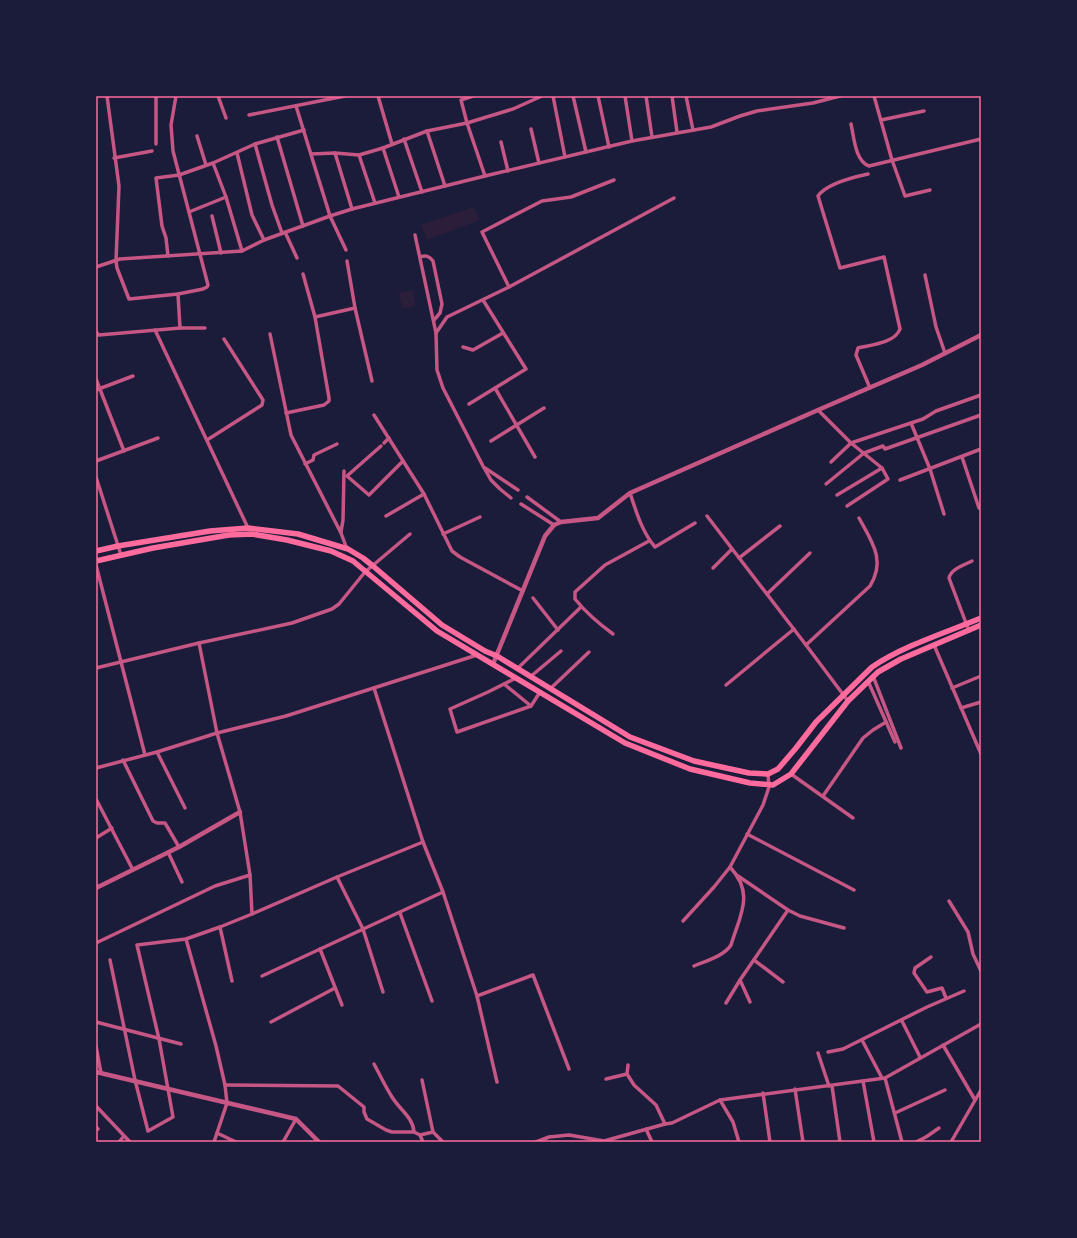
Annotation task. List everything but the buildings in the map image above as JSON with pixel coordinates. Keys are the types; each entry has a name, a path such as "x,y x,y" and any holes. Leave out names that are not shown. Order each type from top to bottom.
{"main road":[{"path":"96,551 210,531 248,528 298,534 348,549 373,566 442,625 485,651 497,656 620,732 672,754 749,773 768,774 778,769 816,722 864,673 881,660 932,637 981,618"},
{"path":"96,563 121,555 153,548 228,535 252,534 287,540 331,551 353,561 437,631 625,742 690,769 750,783 777,783 791,774 848,701 873,676 901,659 981,625"}],"street":[{"path":"106,96 119,186 116,261 117,268 129,299 178,294 203,289 208,285 173,151 171,125 176,96"},
{"path":"156,96 156,144"},
{"path":"218,96 226,118"},
{"path":"249,115 345,96"},
{"path":"378,96 392,144"},
{"path":"474,96 461,100 467,123 485,176"},
{"path":"310,154 335,153 359,155 383,148 427,131 467,123 513,109 542,96"},
{"path":"553,96 565,157"},
{"path":"574,96 586,152"},
{"path":"598,96 609,147"},
{"path":"625,96 632,141"},
{"path":"646,96 652,137"},
{"path":"672,96 677,132"},
{"path":"686,96 693,130"},
{"path":"96,267 120,259 242,251 264,240 330,216 375,203 632,141 711,127 757,110 813,103 840,96"},
{"path":"874,96 904,196 930,190"},
{"path":"296,106 330,216 346,250"},
{"path":"880,120 924,111"},
{"path":"852,124 859,158 869,166 981,139"},
{"path":"531,129 539,163"},
{"path":"168,256 166,238 162,226 156,178 179,175 213,163 255,144 304,130"},
{"path":"427,131 445,186"},
{"path":"198,136 206,165"},
{"path":"277,137 303,226"},
{"path":"404,139 422,192"},
{"path":"501,142 508,170"},
{"path":"255,144 272,205 283,233 297,258"},
{"path":"383,148 399,197"},
{"path":"114,158 152,151"},
{"path":"236,152 252,216 264,240"},
{"path":"335,153 352,209"},
{"path":"359,155 375,203"},
{"path":"213,163 226,196 242,251"},
{"path":"868,174 847,179 823,191 818,196 840,268 884,257 900,330 893,339 858,348 856,351 856,355 870,388"},
{"path":"509,287 482,232 542,201 571,197 614,180"},
{"path":"189,212 226,196"},
{"path":"436,333 447,317 509,287 674,198"},
{"path":"212,216 221,253"},
{"path":"415,235 434,320 436,333 437,370 443,388 482,466 491,480 512,498"},
{"path":"420,257 429,257 433,261 442,304 440,313 434,320"},
{"path":"347,261 355,308 372,381"},
{"path":"286,413 324,405 329,401 315,317 303,274"},
{"path":"925,275 936,327 946,353"},
{"path":"178,294 180,328"},
{"path":"469,404 526,369 483,300"},
{"path":"315,317 355,308"},
{"path":"96,332 99,335 180,328 205,328"},
{"path":"155,330 248,528"},
{"path":"463,347 473,350 503,333"},
{"path":"270,334 291,435 348,549"},
{"path":"493,664 545,536 554,525 562,522 598,518 630,493 922,365 981,334"},
{"path":"207,440 262,405 263,400 224,339"},
{"path":"98,390 133,376"},
{"path":"96,379 98,390 124,451"},
{"path":"495,388 536,457"},
{"path":"831,462 851,443 911,423 936,411 981,395"},
{"path":"491,441 544,408"},
{"path":"818,410 851,443 882,468 888,479 847,506"},
{"path":"374,415 424,494 452,551 523,591"},
{"path":"826,484 864,453 883,446 885,448 981,415"},
{"path":"911,423 930,469 944,514"},
{"path":"96,461 158,438"},
{"path":"384,443 389,438"},
{"path":"305,464 314,460 314,456 337,444"},
{"path":"381,446 347,476 369,495 403,460"},
{"path":"900,480 981,449"},
{"path":"962,457 979,508"},
{"path":"482,466 518,490"},
{"path":"837,495 882,468"},
{"path":"341,533 343,520 344,471"},
{"path":"96,477 121,555"},
{"path":"630,493 649,541 655,547 695,522"},
{"path":"386,516 424,494"},
{"path":"527,497 562,522"},
{"path":"521,504 554,525"},
{"path":"707,516 848,701"},
{"path":"443,534 480,517"},
{"path":"806,645 870,586 875,577 877,569 876,555 873,545 859,518"},
{"path":"739,558 780,526"},
{"path":"96,668 199,643 292,623 332,609 339,604 365,572 410,534"},
{"path":"613,634 594,621 581,607 575,599 575,592 605,565 649,541"},
{"path":"713,568 732,549"},
{"path":"767,594 810,553"},
{"path":"969,631 949,575 972,561"},
{"path":"96,563 145,755"},
{"path":"532,598 558,630"},
{"path":"517,669 581,607"},
{"path":"726,685 794,629"},
{"path":"199,643 218,733 240,812 250,875 252,914"},
{"path":"934,645 981,754"},
{"path":"530,677 561,651"},
{"path":"550,689 589,652"},
{"path":"96,768 158,752 218,733 286,716 477,655"},
{"path":"873,676 901,748"},
{"path":"952,688 981,676"},
{"path":"516,678 450,709 457,732 531,706 540,692"},
{"path":"868,681 895,742"},
{"path":"504,684 531,706"},
{"path":"374,688 424,842 443,892 477,996 497,1082"},
{"path":"961,708 981,702"},
{"path":"823,796 863,738 886,722"},
{"path":"158,752 185,808"},
{"path":"123,760 153,821 157,824 165,823 179,846"},
{"path":"683,921 730,867 765,799 769,787 768,774"},
{"path":"791,774 853,818"},
{"path":"96,799 133,870"},
{"path":"96,888 168,852 240,812"},
{"path":"96,838 112,828"},
{"path":"747,834 854,890"},
{"path":"110,960 135,1080 148,1131 173,1117 159,1039 137,945 186,939 220,927 424,842"},
{"path":"168,852 182,882"},
{"path":"694,966 723,953 728,950 731,945 745,902 742,884 730,867"},
{"path":"96,943 215,886 250,875"},
{"path":"737,875 788,910 800,916 844,928"},
{"path":"337,877 363,930 383,992"},
{"path":"262,976 443,892"},
{"path":"949,902 968,932 973,954 981,971"},
{"path":"726,1002 788,910"},
{"path":"400,913 432,1001"},
{"path":"220,927 232,981"},
{"path":"186,939 216,1046 225,1085 227,1103 214,1142"},
{"path":"320,949 342,1004"},
{"path":"931,957 915,968 914,973 927,992 942,988 946,998"},
{"path":"754,960 783,982"},
{"path":"477,996 533,975 569,1069"},
{"path":"740,980 750,1002"},
{"path":"271,1022 335,988"},
{"path":"828,1052 843,1049 946,998 964,991"},
{"path":"902,1021 920,1057"},
{"path":"96,1022 181,1044"},
{"path":"536,1142 549,1137 569,1135 604,1142 646,1129 672,1123 720,1100 883,1078 981,1024"},
{"path":"862,1040 883,1078 895,1113 901,1141 895,1142"},
{"path":"943,1045 975,1100"},
{"path":"96,1046 99,1072 296,1119 319,1142"},
{"path":"818,1053 831,1086 840,1142"},
{"path":"374,1064 391,1096 405,1112 414,1126 414,1132"},
{"path":"628,1065 627,1074 634,1085 656,1105 665,1124"},
{"path":"606,1079 627,1074"},
{"path":"422,1080 433,1132 443,1142"},
{"path":"863,1081 874,1142"},
{"path":"225,1085 338,1086 364,1107 364,1112 367,1119 386,1130 392,1132 414,1132 420,1135 433,1132"},
{"path":"795,1089 803,1142"},
{"path":"895,1113 945,1090"},
{"path":"951,1142 981,1090"},
{"path":"763,1093 770,1142"},
{"path":"720,1100 733,1122 739,1142"},
{"path":"96,1106 130,1142"},
{"path":"283,1142 296,1119"},
{"path":"916,1142 926,1138 939,1128"},
{"path":"646,1129 652,1142"},
{"path":"216,1133 236,1142"},
{"path":"420,1135 423,1142"},
{"path":"119,1142 124,1136"}],"shaded area":[{"path":"473,207 480,220 427,240 421,225"},
{"path":"413,290 416,306 402,309 399,293"}]}
